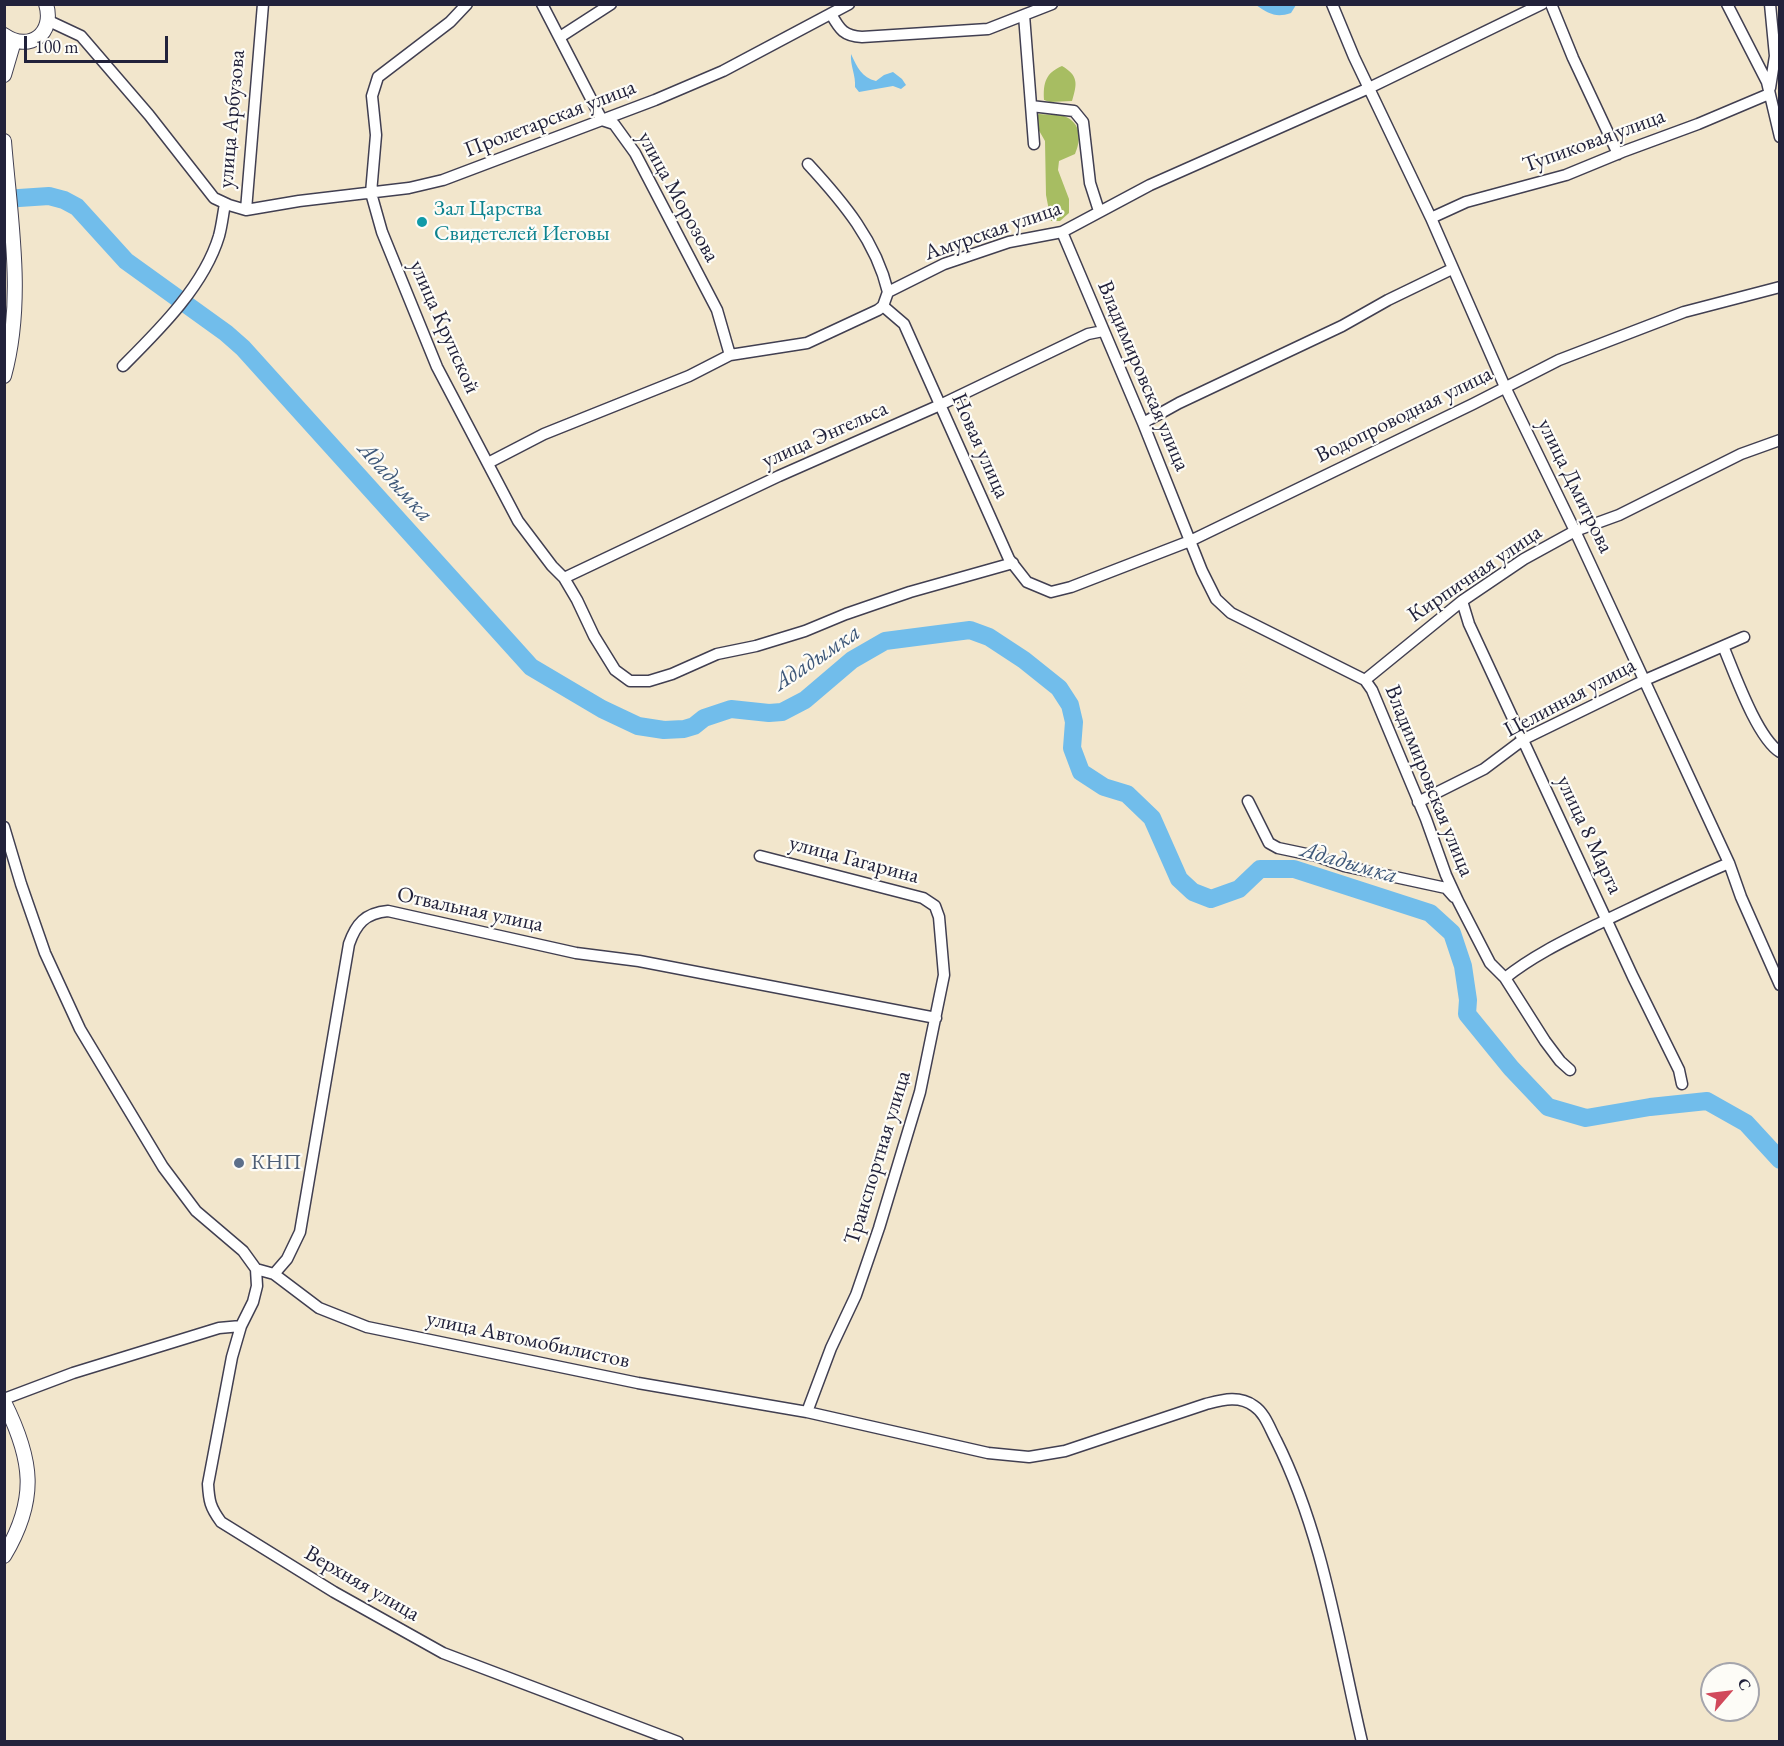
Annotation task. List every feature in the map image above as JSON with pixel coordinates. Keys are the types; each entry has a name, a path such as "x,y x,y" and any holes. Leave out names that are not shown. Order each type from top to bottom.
{"street":[{"name":"улица Арбузова","path":"49,21 81,36 149,115 214,198 246,210 263,4"},
{"name":"улица Крупской","path":"467,4 450,22 378,77 372,96 376,135 371,193 382,232 437,368 518,521 552,566 564,578 594,636 615,670 630,681 649,681 672,674 717,654 756,646 806,631 846,614 910,592 1013,563"},
{"name":"улица Морозова","path":"542,4 602,120 614,124 635,153 717,310 730,355"},
{"path":"560,37 611,4"},
{"name":"Пролетарская улица","path":"246,210 299,201 409,188 443,180 655,100 723,71 849,4"},
{"path":"831,14 842,32 862,37 988,29 1052,4"},
{"name":"улица Дмитрова","path":"1332,4 1431,218 1505,387 1730,863 1741,897 1779,985"},
{"name":"Амурская улица","path":"888,292 944,264 1008,242 1062,232 1099,211 1222,151 1369,87 1542,4"},
{"path":"1551,4 1573,58 1618,154"},
{"path":"1727,4 1767,82 1779,137"},
{"path":"1769,94 1775,56 1770,4"},
{"path":"4,75 9,38 25,42 37,39 49,21 47,5"},
{"path":"1024,15 1034,144"},
{"name":"Тупиковая улица","path":"1431,218 1466,202 1566,175 1769,94"},
{"path":"1031,106 1074,111 1083,122 1090,183 1099,211"},
{"path":"4,141 15,267 15,320 4,376"},
{"path":"488,463 544,434 689,376 730,355 807,342 883,306 888,292 875,256 843,202 808,164"},
{"path":"123,366 174,312 200,275 218,237 225,204"},
{"name":"Владимировская улица","path":"1062,232 1216,599 1231,613 1365,680 1372,690 1446,875 1490,963 1505,978 1545,1041 1570,1070"},
{"path":"1143,423 1342,326 1388,300 1452,269"},
{"name":"Водопроводная улица","path":"1051,592 1071,587 1190,541 1559,360 1684,312 1779,287"},
{"name":"Новая улица","path":"883,306 904,324 1013,563 1027,582 1051,592"},
{"name":"улица Энгельса","path":"564,578 779,476 940,405 1088,334 1103,331"},
{"name":"Кирпичная улица","path":"1365,680 1462,601 1524,559 1575,531 1619,515 1742,454 1779,440"},
{"name":"улица 8 Марта","path":"1462,601 1469,624 1606,920 1679,1070 1682,1084"},
{"name":"Целинная улица","path":"1418,802 1485,769 1524,739 1645,680 1744,637"},
{"path":"1723,646 1762,733 1779,752"},
{"path":"1248,801 1269,843 1278,849 1446,888 1458,901"},
{"path":"4,827 45,953 80,1029 163,1167 196,1211 243,1251 256,1269"},
{"name":"улица Гагарина","path":"760,856 922,898 935,906"},
{"path":"1505,978 1521,966 1606,920 1730,863"},
{"name":"Транспортная улица","path":"807,1412 831,1348 855,1295 879,1228 920,1092 944,975 939,917 935,906"},
{"name":"Отвальная улица","path":"274,1274 287,1259 300,1233 349,944 355,928 370,914 388,911 576,953 639,961 936,1018"},
{"name":"улица Автомобилистов","path":"256,1269 274,1274 319,1308 368,1327 638,1383 807,1412 988,1453 1029,1457 1065,1451 1206,1404 1227,1399 1241,1399 1254,1406 1264,1418 1289,1466 1308,1518 1323,1566 1362,1742"},
{"name":"Верхняя улица","path":"256,1269 257,1286 241,1326 232,1357 208,1484 210,1505 221,1522 334,1592 443,1653 678,1742"},
{"path":"4,1556 24,1515 28,1484 25,1458 19,1436 4,1401 73,1372 219,1328 241,1326"}],"green space":[{"path":"1062,66 1074,77 1075,90 1072,101 1044,100 1044,88 1049,75"},
{"path":"1037,115 1064,116 1074,123 1079,132 1075,154 1059,161 1058,170 1069,199 1069,213 1060,221 1051,221 1046,195 1045,141 1037,127"}],"water":[{"path":"1256,5 1296,5 1291,13 1277,15"},
{"path":"851,54 864,75 871,80 876,81 893,72 906,85 901,89 893,86 859,92 855,87"}],"waterway":[{"name":"Ададымка","path":"4,199 49,196 77,207 126,261 226,333 243,348 531,667 602,709 638,726 664,730 694,726 704,718 731,709 782,712 805,700 852,660 885,641 970,630 989,637 1024,660 1059,688 1070,705 1074,722 1072,748 1081,772 1104,787 1127,794 1152,818 1179,879 1193,892 1211,899 1239,889 1260,869 1294,869 1430,913 1452,933 1463,966 1468,1000 1467,1014 1511,1068 1548,1107 1586,1118 1650,1107 1707,1101 1746,1123 1780,1160"}],"place":[{"name":"Зал Царства Свидетелей Иеговы","path":"422,222"},
{"name":"КНП","path":"239,1163"}]}
